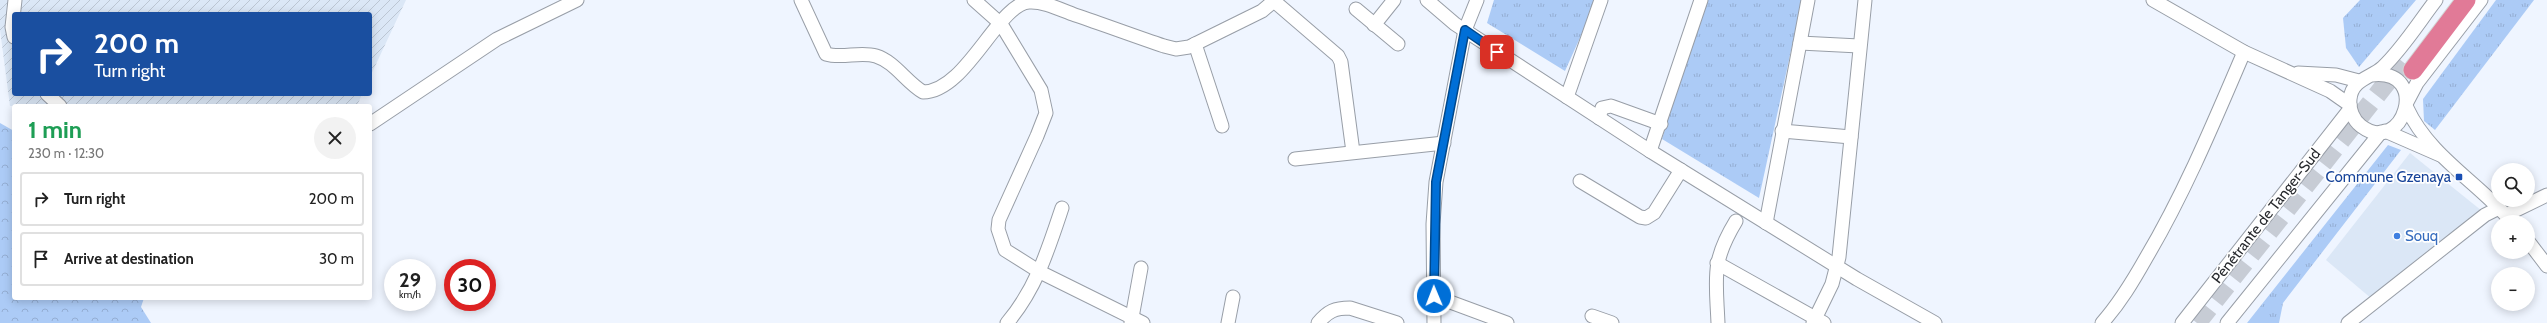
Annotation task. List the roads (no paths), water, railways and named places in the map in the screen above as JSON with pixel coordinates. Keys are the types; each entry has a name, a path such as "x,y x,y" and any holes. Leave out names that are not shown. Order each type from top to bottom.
{"highway":[{"path":"2450,0 2408,66 2466,0"}],"street":[{"path":"14,12 15,0"},
{"path":"372,123 497,39 577,0"},
{"path":"801,0 826,54 843,56 866,55 878,57 923,92 938,90 950,82 1001,24 1021,4 1036,2 1169,47 1186,48 1258,13 1275,1 1338,56 1341,62 1353,152"},
{"path":"974,0 1001,24 1041,90 1046,113 999,220 998,229 1005,250 1040,272 1136,321 1141,268"},
{"path":"1374,25 1394,0"},
{"path":"1427,0 1465,30 1650,151 1838,267 1935,323"},
{"path":"1434,323 1434,204 1436,182 1465,30 1477,0"},
{"path":"1567,98 1601,0"},
{"path":"1650,151 1661,124 1702,0"},
{"path":"1766,223 1782,131 1808,0"},
{"path":"1717,263 1817,322 1838,267 1859,46 1865,0"},
{"path":"2350,107 2352,92 2359,81 2372,75 2390,59 2436,0"},
{"path":"2227,323 2364,150 2383,131 2400,123 2417,83 2481,0"},
{"path":"2161,2 2244,52 2293,72 2330,91 2350,107 2357,122 2362,127 2383,131 2441,156"},
{"path":"1356,10 1398,44"},
{"path":"1800,43 1859,46"},
{"path":"1195,44 1222,126"},
{"path":"2102,323 2117,307 2166,223 2207,139 2244,52"},
{"path":"2293,72 2336,75 2359,81"},
{"path":"2372,75 2385,75 2393,78 2405,91 2407,105 2418,128 2441,156 2506,215 2547,195"},
{"path":"49,96 58,104"},
{"path":"1599,118 1602,108 1611,106 1661,124"},
{"name":"Pénétrante de Tanger-Sud","path":"2182,323 2350,107"},
{"path":"1782,131 1850,136"},
{"path":"1295,160 1353,152 1444,143"},
{"path":"1580,181 1640,217 1646,218 1654,213 1681,170"},
{"path":"1006,323 1028,295 1040,272 1062,208"},
{"path":"2348,323 2485,215 2491,215"},
{"path":"1718,323 1717,263 1722,244 1736,221"},
{"path":"2535,250 2547,266"},
{"path":"1434,296 1507,323"},
{"path":"1228,323 1233,297"},
{"path":"1318,323 1333,309 1350,308 1397,323"},
{"path":"1592,316 1612,323"}],"tunnel":[{"path":"2197,323 2403,62"}],"place":[{"name":"Commune Gzenaya","path":"2459,177"},
{"name":"Souq","path":"2397,236"}]}
